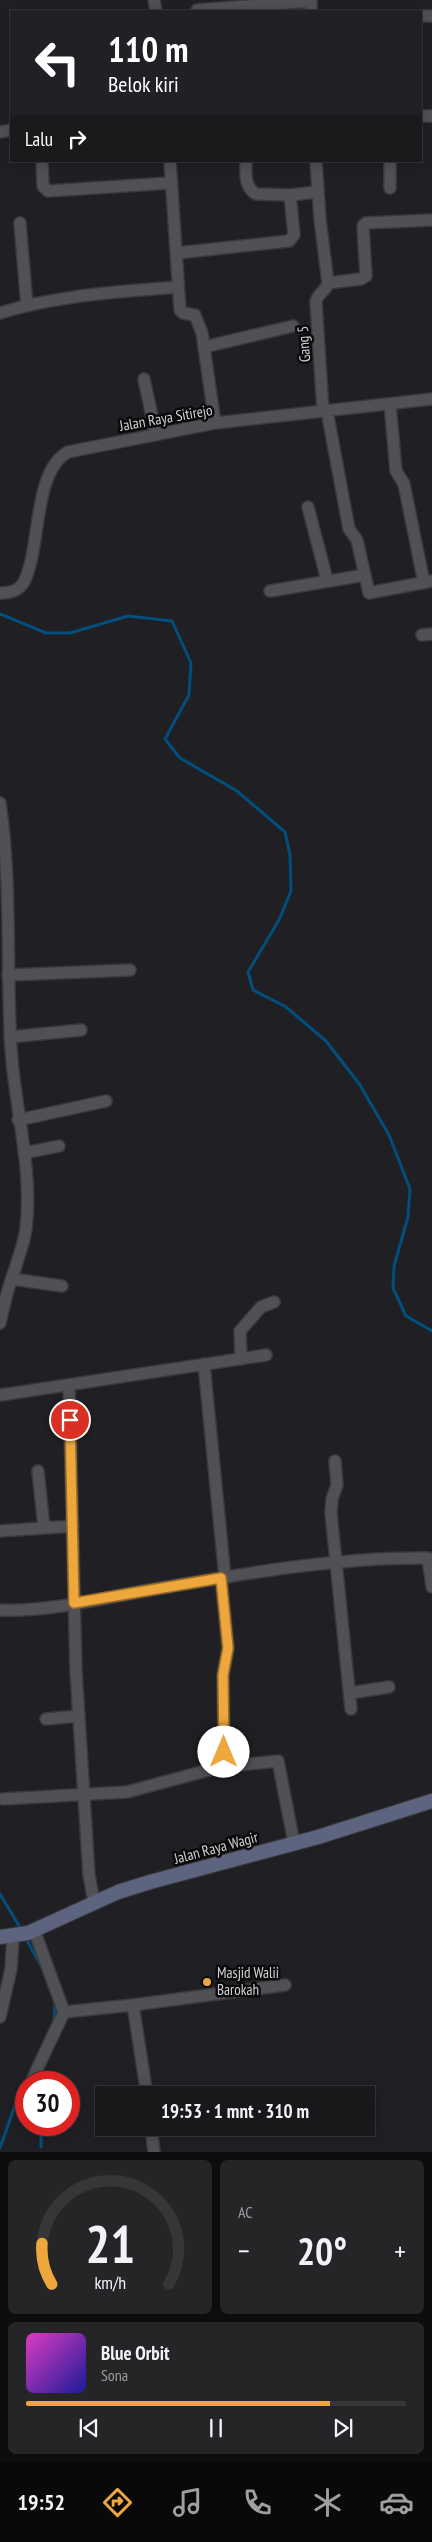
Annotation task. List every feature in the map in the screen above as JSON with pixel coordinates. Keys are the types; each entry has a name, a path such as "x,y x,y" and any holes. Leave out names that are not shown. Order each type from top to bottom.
{"main road":[{"name":"Jalan Raya Wagir","path":"19,1935 94,1902 150,1882 294,1843 432,1802"}],"street":[{"path":"197,10 311,4"},
{"path":"42,162 43,186 48,191 170,183"},
{"path":"170,162 180,310 183,313 193,314 196,317 204,347 215,423"},
{"path":"246,162 246,182 252,192 256,194 318,192"},
{"path":"316,162 328,281 361,279 366,276 363,226 366,223 432,220"},
{"path":"390,162 390,188"},
{"path":"177,253 290,241 294,235 290,194"},
{"path":"20,223 27,306"},
{"name":"Gang 5","path":"328,281 325,290 318,295 316,302 325,411 349,528 357,540 369,593 428,582"},
{"path":"0,313 27,306 97,294 178,287"},
{"path":"204,347 293,326"},
{"path":"144,379 156,435"},
{"name":"Jalan Raya Sitirejo","path":"3,593 18,590 26,579 33,554 45,485 60,456 84,448 215,423 432,399"},
{"path":"390,404 396,471 403,480 428,582"},
{"path":"308,507 327,580"},
{"path":"270,591 365,574"},
{"path":"0,803 6,861 10,1037 28,1200 23,1246 0,1324"},
{"path":"8,975 130,970"},
{"path":"10,1037 81,1030"},
{"path":"18,1120 106,1101"},
{"path":"24,1153 60,1146"},
{"path":"12,1279 62,1286"},
{"path":"241,1359 240,1331 261,1306 274,1302"},
{"path":"0,1395 266,1355"},
{"path":"204,1364 228,1648 223,1675 224,1752 220,1766"},
{"path":"69,1384 78,1716 89,1875 94,1902"},
{"path":"335,1461 337,1486 332,1499 331,1513 351,1709"},
{"path":"38,1471 44,1527"},
{"path":"0,1531 73,1526"},
{"path":"0,1610 74,1603 223,1578 337,1563 430,1554 432,1587"},
{"path":"350,1693 389,1687"},
{"path":"46,1719 78,1716"},
{"path":"3,1799 127,1792 220,1766 278,1762 294,1843"},
{"path":"19,1935 64,2012"},
{"path":"0,2017 19,1935"},
{"path":"64,2012 285,1985"},
{"path":"133,2005 146,2086"},
{"path":"36,2071 64,2012"},
{"path":"153,2136 154,2152"}],"waterway":[{"path":"0,614 46,633 70,633 128,616 172,621 191,663 189,695 165,739 180,758 237,791 285,832 290,855 291,891 279,920 248,972 253,990 286,1007 326,1041 360,1085 389,1135 410,1189 408,1217 394,1266 393,1288 406,1316 432,1331"},
{"path":"0,1894 21,1929"},
{"path":"25,1937 44,1971"},
{"path":"54,2021 55,2002"},
{"path":"0,2148 15,2106"},
{"path":"41,2136 41,2147"}],"place":[{"name":"Masjid Walii Barokah","path":"207,1982"}],"route":[{"path":"70,1420 74,1603 221,1578 228,1648 223,1675 224,1752"}]}
